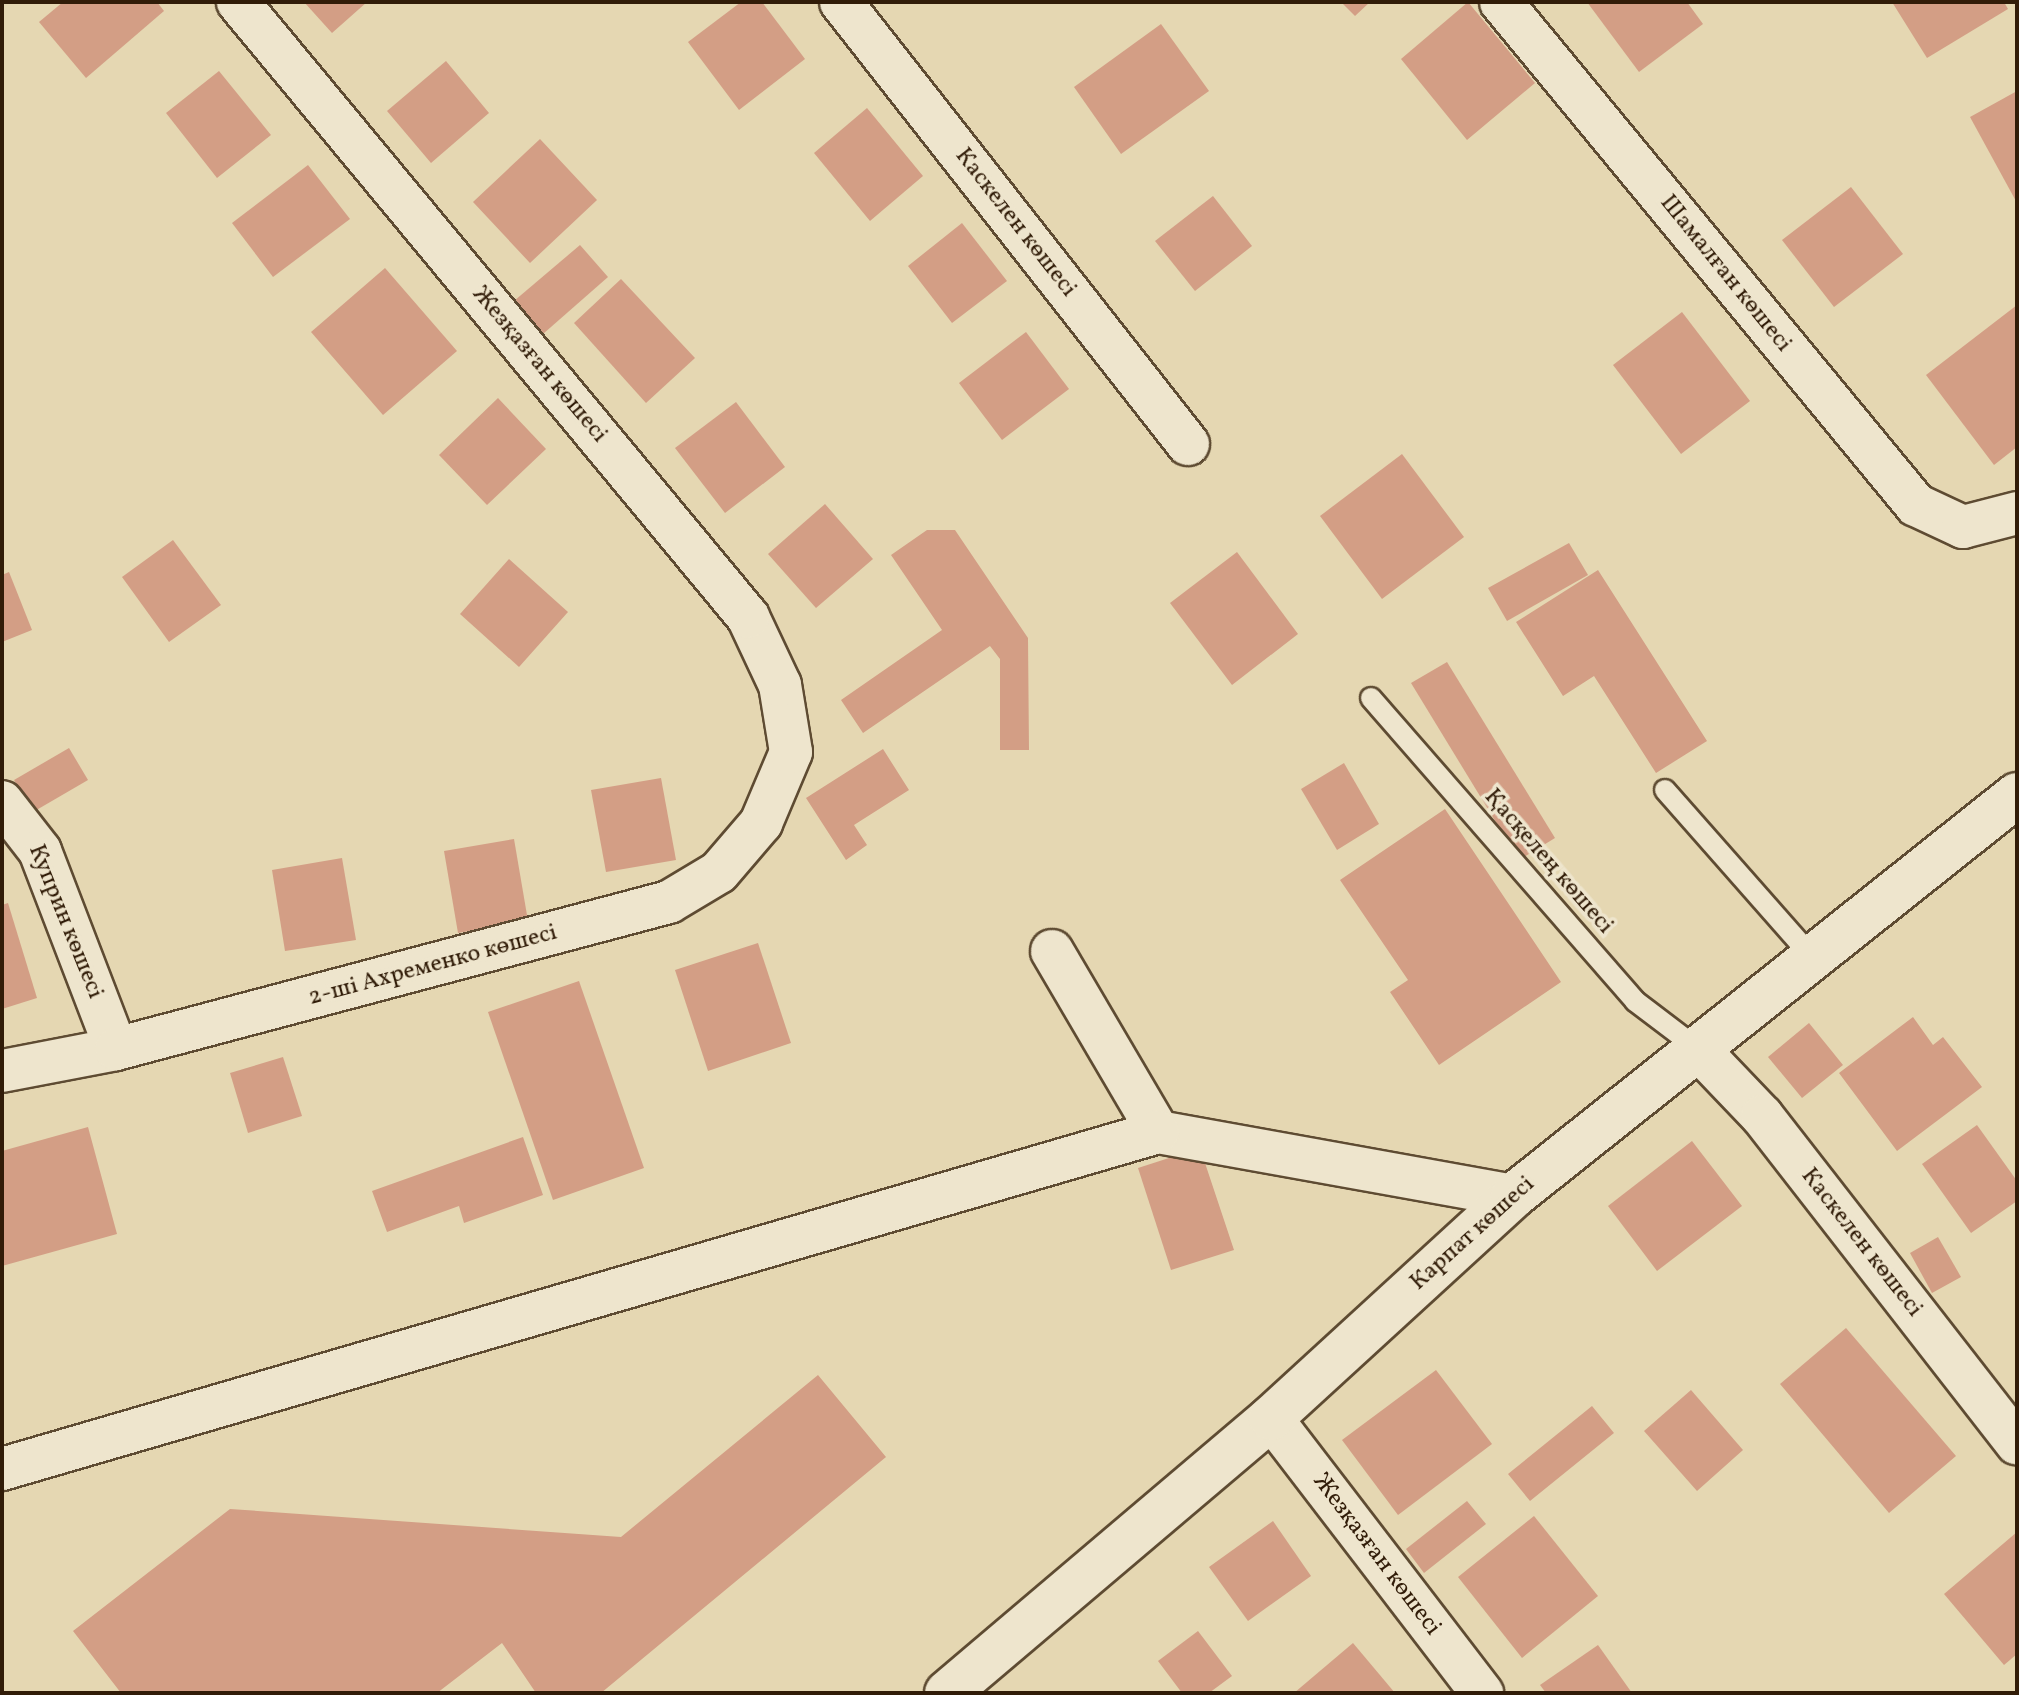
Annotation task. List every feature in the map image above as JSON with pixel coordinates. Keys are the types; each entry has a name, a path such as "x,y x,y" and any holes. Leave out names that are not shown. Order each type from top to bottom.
{"street":[{"name":"Жезқазған көшесі","path":"238,2 748,617 780,685 791,752"},
{"name":"Каскелен көшесі","path":"841,2 1188,444"},
{"name":"Шамалған көшесі","path":"1501,2 1916,505 1963,527 2017,513"},
{"name":"2-ші Ахременко көшесі","path":"2,1071 116,1049 669,902 719,872 761,823 791,752"},
{"name":"Карпат көшесі","path":"947,1693 1271,1418 1513,1196 2017,795"},
{"name":"Куприн көшесі","path":"2,802 40,851 116,1049"},
{"path":"1052,951 1158,1132"},
{"name":"Каскелен көшесі","path":"1697,1048 1762,1116 2017,1444"},
{"path":"2,1469 1158,1132 1513,1196"},
{"name":"Жезқазған көшесі","path":"1271,1418 1482,1693"}],"lane":[{"name":"Қасқелең көшесі","path":"1371,698 1635,1001 1697,1048"},
{"path":"1665,790 1812,957"}],"building":[{"path":"63,2 157,2 164,11 86,78 39,22"},
{"path":"304,2 367,2 332,33"},
{"path":"741,2 762,2 805,59 739,110 688,42"},
{"path":"1341,2 1370,2 1355,16"},
{"path":"1468,2 1535,83 1467,140 1401,59"},
{"path":"1587,2 1687,2 1703,24 1639,72"},
{"path":"1892,2 2004,2 2008,9 1927,58"},
{"path":"1161,24 1209,91 1121,154 1074,87"},
{"path":"446,61 489,113 431,163 387,111"},
{"path":"219,71 271,135 217,178 166,113"},
{"path":"2017,91 2017,203 1970,117"},
{"path":"867,108 923,176 870,221 814,153"},
{"path":"540,139 597,200 530,263 473,202"},
{"path":"308,165 350,219 273,277 232,223"},
{"path":"1851,187 1903,254 1834,307 1782,240"},
{"path":"1213,196 1252,246 1195,291 1155,241"},
{"path":"962,223 1007,281 952,323 908,266"},
{"path":"580,245 608,277 543,334 514,301"},
{"path":"385,268 457,351 383,415 311,332"},
{"path":"621,279 695,358 646,403 574,323"},
{"path":"2017,305 2017,447 1994,465 1926,375"},
{"path":"1682,312 1750,401 1681,454 1613,365"},
{"path":"1026,332 1069,389 1002,440 959,383"},
{"path":"498,398 546,449 487,505 439,455"},
{"path":"736,402 785,467 725,513 675,448"},
{"path":"1402,454 1464,537 1382,599 1320,516"},
{"path":"825,504 873,559 816,608 768,554"},
{"path":"927,530 955,530 1028,638 1029,750 1000,750 1000,659 990,646 863,733 841,700 942,630 891,555"},
{"path":"173,540 221,605 169,642 122,577"},
{"path":"1569,543 1588,575 1507,621 1488,588"},
{"path":"1237,552 1298,634 1232,685 1170,603"},
{"path":"509,559 568,612 519,667 460,614"},
{"path":"1598,570 1707,741 1656,773 1594,676 1563,696 1516,622"},
{"path":"9,572 32,630 2,642 2,575"},
{"path":"1447,662 1555,838 1519,860 1411,683"},
{"path":"69,748 88,780 33,812 14,780"},
{"path":"883,749 909,790 854,825 867,845 846,860 806,798"},
{"path":"1344,763 1379,824 1337,850 1301,789"},
{"path":"661,778 676,860 606,872 591,790"},
{"path":"1445,809 1561,982 1439,1065 1390,992 1408,980 1340,880"},
{"path":"514,839 528,921 458,933 444,851"},
{"path":"342,858 356,940 285,951 272,870"},
{"path":"8,903 37,998 2,1009 2,905"},
{"path":"758,943 791,1043 708,1071 675,970"},
{"path":"579,981 644,1168 553,1200 488,1012"},
{"path":"1913,1017 1933,1045 1943,1037 1982,1087 1897,1151 1839,1073"},
{"path":"1809,1023 1843,1065 1802,1098 1768,1057"},
{"path":"283,1057 302,1116 248,1133 230,1073"},
{"path":"1977,1125 2017,1181 2017,1201 1971,1233 1922,1164"},
{"path":"88,1127 117,1234 2,1266 2,1151"},
{"path":"523,1137 543,1195 464,1223 459,1206 387,1232 372,1191"},
{"path":"1692,1141 1742,1206 1657,1271 1608,1206"},
{"path":"1200,1148 1234,1250 1171,1270 1138,1168"},
{"path":"1938,1237 1961,1277 1932,1293 1910,1253"},
{"path":"1846,1328 1956,1456 1889,1513 1780,1384"},
{"path":"1436,1370 1492,1444 1398,1515 1342,1440"},
{"path":"818,1375 886,1457 601,1693 536,1693 502,1643 437,1693 121,1693 73,1631 230,1509 621,1537"},
{"path":"1691,1390 1743,1450 1697,1491 1644,1431"},
{"path":"1592,1406 1614,1433 1530,1501 1508,1474"},
{"path":"1467,1501 1486,1524 1424,1573 1406,1549"},
{"path":"1534,1516 1598,1596 1522,1658 1458,1577"},
{"path":"1273,1521 1311,1576 1248,1621 1209,1567"},
{"path":"2017,1532 2017,1654 2004,1665 1944,1594"},
{"path":"1198,1631 1232,1676 1209,1693 1182,1693 1158,1661"},
{"path":"1353,1643 1395,1693 1294,1693"},
{"path":"1598,1645 1632,1693 1546,1693 1540,1685"}]}
